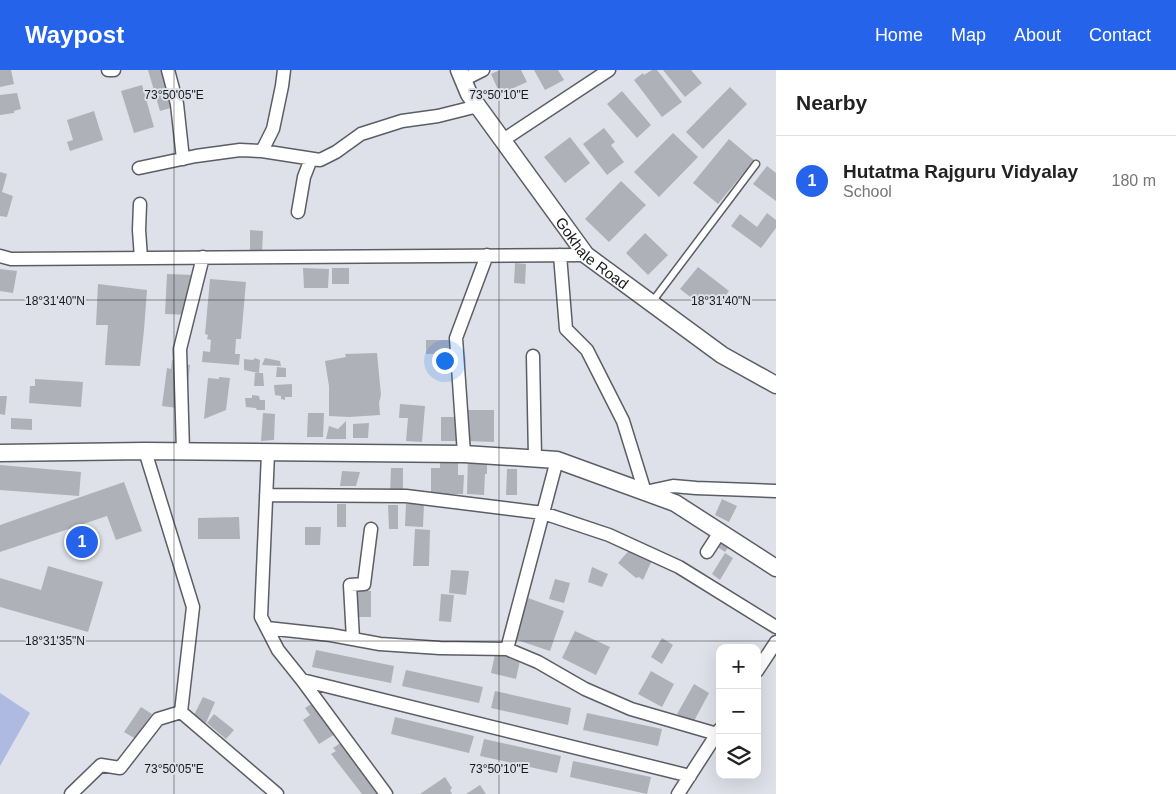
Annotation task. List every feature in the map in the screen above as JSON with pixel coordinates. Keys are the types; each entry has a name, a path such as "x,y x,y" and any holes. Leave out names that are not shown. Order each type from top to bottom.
{"street":[{"path":"108,70 114,70"},
{"path":"168,70 177,104 183,159"},
{"path":"262,151 273,129 284,70"},
{"path":"461,75 484,70"},
{"path":"503,140 609,70"},
{"name":"Gokhale Road","path":"461,75 478,106 586,255 722,355 776,385"},
{"path":"139,168 196,156 240,150 262,151 320,160 336,152 361,134 402,121 438,116 478,106"},
{"path":"298,212 304,177 311,159"},
{"path":"140,204 141,258"},
{"path":"464,454 456,338 487,255"},
{"path":"560,255 566,329 587,350 623,421 645,492"},
{"path":"0,256 11,259 586,255"},
{"path":"183,451 180,349 203,257"},
{"path":"533,356 534,458"},
{"path":"145,451 192,606 181,712"},
{"path":"0,453 183,451 464,454 557,460 675,503 776,568"},
{"path":"268,452 261,617 278,650 386,794"},
{"path":"507,649 557,460"},
{"path":"645,492 672,486 776,490"},
{"path":"266,495 406,496 543,513 609,535 679,567 776,627"},
{"path":"352,639 350,585 364,584 370,528"},
{"path":"707,552 720,532"},
{"path":"267,628 331,634 380,644 440,648 507,649 538,662 585,689 623,705 716,731"},
{"path":"761,665 776,642"},
{"path":"302,680 690,776"},
{"path":"71,794 101,766 120,768 158,719 181,712"},
{"path":"181,712 276,794"},
{"path":"678,794 717,734"}],"lane":[{"path":"652,304 756,164"}],"shaded area":[{"path":"0,693 30,713 0,766"}],"building":[{"path":"0,70 11,70 14,84 0,87"},
{"path":"148,70 163,70 174,107 160,111"},
{"path":"500,70 521,70 527,82 500,94 491,74"},
{"path":"534,70 558,70 564,80 545,90"},
{"path":"652,70 657,70 682,102 662,117 634,80 643,73 644,75"},
{"path":"663,70 691,70 702,83 685,97"},
{"path":"142,85 154,127 134,133 121,91"},
{"path":"730,87 747,104 703,149 686,132"},
{"path":"622,91 651,125 637,138 607,104"},
{"path":"17,93 21,109 14,111 14,113 0,115 0,95"},
{"path":"94,111 103,140 70,151 67,142 73,140 67,120"},
{"path":"604,128 615,142 611,145 624,162 607,175 583,144"},
{"path":"673,133 698,157 659,197 634,172"},
{"path":"570,137 590,163 565,183 544,157"},
{"path":"729,139 754,160 718,204 693,183"},
{"path":"767,166 776,173 776,201 753,184"},
{"path":"0,172 7,174 2,192 13,196 7,217 0,216"},
{"path":"621,181 646,205 609,242 585,219"},
{"path":"767,213 776,220 776,228 761,248 731,226 740,214 757,227"},
{"path":"250,230 263,231 262,253 250,254"},
{"path":"645,233 668,255 648,275 626,253"},
{"path":"515,263 526,264 525,284 514,283"},
{"path":"698,267 729,291 720,303 710,295 702,306 680,289"},
{"path":"303,268 329,269 328,288 304,288"},
{"path":"332,268 349,268 349,284 332,284"},
{"path":"0,269 17,271 13,293 0,291"},
{"path":"167,274 194,275 191,315 165,314"},
{"path":"210,279 246,282 241,339 236,339 235,354 240,354 239,365 202,362 203,351 210,352 211,340 207,339 208,335 205,334"},
{"path":"98,284 147,290 140,366 105,365 108,325 96,325"},
{"path":"426,340 453,340 454,353 426,354"},
{"path":"377,353 381,395 379,403 380,415 329,416 329,386 325,361 346,357 345,354"},
{"path":"255,358 260,360 259,373 244,370 244,359 253,360"},
{"path":"265,358 280,361 281,366 262,365"},
{"path":"172,360 190,365 185,409 162,406 167,368 171,369"},
{"path":"277,367 286,368 286,377 276,377"},
{"path":"255,373 263,373 264,386 254,386"},
{"path":"219,377 230,378 226,410 204,419 208,378 219,379"},
{"path":"35,379 83,382 81,407 29,403 30,386 35,386"},
{"path":"292,384 292,397 285,397 285,400 281,399 281,396 275,395 274,385"},
{"path":"252,395 259,396 260,400 265,400 265,410 246,407 245,398 252,398"},
{"path":"0,396 7,396 5,415 0,414"},
{"path":"400,404 425,406 422,442 406,441 408,418 399,418"},
{"path":"467,410 494,410 494,442 466,441"},
{"path":"263,413 275,414 274,440 261,441"},
{"path":"308,413 324,413 323,437 307,437"},
{"path":"441,417 460,417 462,441 441,441"},
{"path":"11,418 32,419 32,430 11,429"},
{"path":"346,421 346,439 326,439 329,426 338,429"},
{"path":"369,423 368,438 353,438 353,424"},
{"path":"468,455 487,456 484,495 467,494"},
{"path":"440,459 458,459 458,475 464,475 463,494 431,494 431,468 440,468"},
{"path":"0,465 81,472 79,496 0,490"},
{"path":"391,468 403,468 403,495 390,495"},
{"path":"507,469 517,469 517,495 506,495"},
{"path":"342,471 360,472 356,486 340,486"},
{"path":"124,482 142,531 116,540 107,516 0,552 0,525"},
{"path":"722,499 737,506 729,522 715,515"},
{"path":"337,504 346,504 346,527 337,527"},
{"path":"406,504 424,504 423,527 405,526"},
{"path":"388,505 398,505 398,529 389,529"},
{"path":"239,517 240,539 198,539 198,518"},
{"path":"305,527 321,527 320,545 305,545"},
{"path":"415,529 430,530 429,566 413,566"},
{"path":"722,535 732,542 725,552 716,546"},
{"path":"632,547 653,558 643,580 639,577 636,578 618,563"},
{"path":"725,553 733,558 720,580 712,574"},
{"path":"48,566 103,582 88,632 0,607 0,578 41,590"},
{"path":"592,567 608,574 602,587 588,582"},
{"path":"451,570 469,571 466,595 449,593"},
{"path":"555,579 570,583 564,603 549,599"},
{"path":"357,590 371,591 371,617 357,617"},
{"path":"441,594 454,595 451,622 439,621"},
{"path":"528,598 564,611 550,651 514,639"},
{"path":"575,631 610,647 596,675 562,658"},
{"path":"662,638 673,645 662,664 651,657"},
{"path":"316,650 394,666 391,683 312,667"},
{"path":"496,650 521,656 516,679 491,673"},
{"path":"406,670 483,687 479,703 402,686"},
{"path":"651,671 674,684 662,707 638,694"},
{"path":"694,684 709,693 693,723 677,714"},
{"path":"495,691 571,708 568,725 491,708"},
{"path":"203,697 215,702 206,723 193,717"},
{"path":"313,703 335,734 319,744 303,720 310,715 305,708"},
{"path":"141,707 152,714 136,739 124,732"},
{"path":"587,713 662,729 658,746 583,730"},
{"path":"214,714 234,730 226,739 207,723"},
{"path":"395,717 474,736 469,753 391,734"},
{"path":"484,739 561,756 557,773 480,756"},
{"path":"342,742 381,794 362,794 331,754 336,751 333,748"},
{"path":"573,761 651,777 647,794 570,777"},
{"path":"445,777 452,788 450,790 452,794 420,794"},
{"path":"480,785 486,794 466,794"}],"place":[{"name":"Hutatma Rajguru Vidyalay","path":"82,542"}]}
